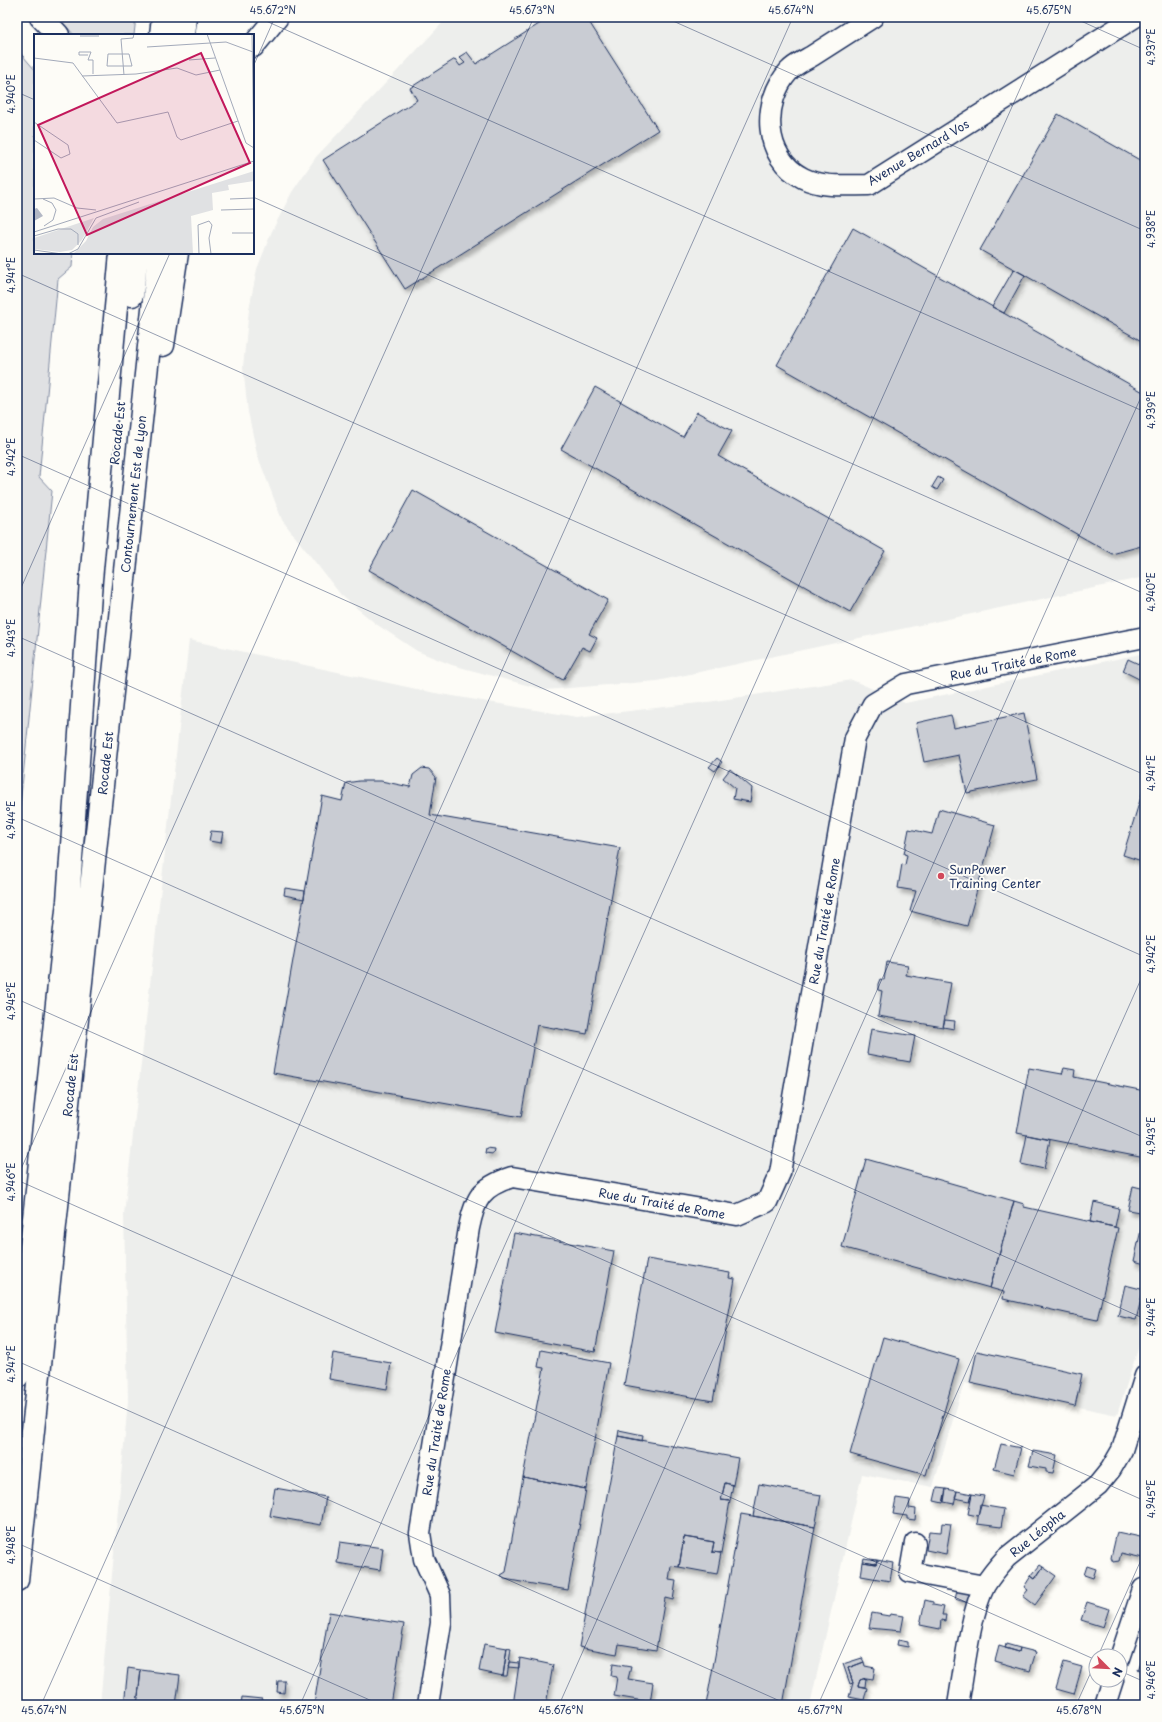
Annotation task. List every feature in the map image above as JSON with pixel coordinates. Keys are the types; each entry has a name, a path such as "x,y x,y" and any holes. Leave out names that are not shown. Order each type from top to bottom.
{"highway":[{"path":"41,17 57,34"},
{"path":"161,34 163,17"},
{"path":"183,34 185,17"},
{"path":"254,45 277,17"},
{"path":"73,828 91,580 121,254"},
{"name":"Rocade Est","path":"17,1377 68,901 73,828 137,254"},
{"name":"Rocade Est","path":"144,398 159,254"},
{"path":"144,398 160,366 177,254"},
{"name":"Contournement Est de Lyon","path":"123,589 144,398"},
{"name":"Rocade Est","path":"17,1580 123,589"}],"street":[{"name":"Avenue Bernard Vos","path":"873,17 789,70 776,90 769,116 772,139 787,168 803,178 822,185 868,185 1135,17"},
{"name":"Rue du Traité de Rome","path":"428,1705 441,1623 440,1595 424,1559 420,1533 469,1228 473,1208 482,1192 496,1182 512,1177 737,1215 767,1202 780,1173 855,738 873,704 906,684 1145,637"},
{"name":"Rue Léopha","path":"958,1705 975,1615 984,1586 994,1571 1006,1558 1098,1485 1112,1469 1122,1450 1145,1376"},
{"path":"915,1543 910,1572 984,1586"},
{"path":"1123,1648 1143,1589"},
{"path":"1105,1705 1110,1688"}],"shaded area":[{"path":"58,17 136,17 134,34 73,34"},
{"path":"448,17 1145,17 1145,577 657,681 545,690 452,665 417,651 376,624 341,595 282,520 257,454 248,412 243,367 249,309 257,269 272,231 292,192 316,157"},
{"path":"17,49 34,69 34,254 73,254 72,267 58,279 39,477 52,491 17,836"},
{"path":"189,640 435,693 577,717 708,702 852,680 905,703 1145,653 1145,1327 1117,1415 964,1383 933,1487 862,1474 810,1705 100,1705 128,1401 124,1214"}],"building":[{"path":"550,17 586,17 658,130 405,289 323,160 417,100 410,88 455,59 460,66 465,63 459,57 467,52 476,64"},
{"path":"1058,114 1145,163 1145,343 980,250"},
{"path":"853,228 1145,393 1145,545 1112,554 777,365"},
{"path":"1014,269 1025,275 1004,313 992,307"},
{"path":"595,387 683,437 697,412 732,431 718,456 885,551 850,612 561,449"},
{"path":"938,477 943,480 937,490 932,487"},
{"path":"413,490 608,600 589,634 597,638 590,651 582,647 563,680 369,570"},
{"path":"1128,659 1145,667 1145,682 1123,671"},
{"path":"1024,713 1037,779 967,793 959,755 924,762 916,723 951,715 954,728"},
{"path":"717,758 722,762 715,771 709,767"},
{"path":"422,768 429,769 436,777 430,815 620,848 587,1034 537,1025 521,1117 273,1073 322,796 342,801 346,783 359,781 381,781 410,787 413,775"},
{"path":"730,769 752,788 750,802 733,799 735,788 723,778"},
{"path":"1145,784 1145,862 1123,855"},
{"name":"SunPower Training Center","path":"939,809 995,825 967,926 910,911 916,891 898,888 902,864 905,865 907,855 904,854 909,829 932,834"},
{"path":"211,831 223,832 221,843 209,841"},
{"path":"285,888 305,891 304,899 284,895"},
{"path":"887,962 908,965 906,975 951,983 943,1027 878,1016 882,991 878,990 878,984 880,979 884,980"},
{"path":"945,1020 955,1021 954,1029 943,1027"},
{"path":"871,1029 915,1036 910,1062 867,1054"},
{"path":"1029,1068 1062,1074 1064,1068 1075,1070 1074,1077 1145,1091 1145,1158 1017,1133"},
{"path":"1027,1135 1050,1140 1044,1169 1021,1164"},
{"path":"486,1148 494,1149 493,1154 485,1153"},
{"path":"866,1159 1014,1201 990,1288 842,1247"},
{"path":"1133,1186 1145,1189 1145,1213 1128,1210"},
{"path":"1014,1201 1024,1204 1024,1207 1118,1228 1097,1320 1003,1299 1004,1292 990,1288"},
{"path":"1094,1202 1119,1208 1115,1227 1090,1222"},
{"path":"1141,1230 1145,1231 1145,1264 1134,1261"},
{"path":"514,1233 614,1251 595,1352 495,1333"},
{"path":"647,1259 730,1273 729,1278 735,1279 713,1401 624,1385"},
{"path":"1125,1285 1145,1290 1144,1295 1142,1295 1136,1320 1118,1316"},
{"path":"883,1337 959,1359 926,1475 850,1454"},
{"path":"541,1350 609,1363 586,1489 523,1477 544,1368 538,1367"},
{"path":"977,1351 1082,1374 1075,1406 970,1383"},
{"path":"333,1353 391,1363 387,1389 329,1379"},
{"path":"619,1430 643,1435 642,1441 618,1436"},
{"path":"618,1436 738,1458 733,1485 725,1483 721,1500 730,1501 721,1553 712,1552 714,1542 684,1537 679,1567 671,1566 669,1580 676,1581 673,1600 665,1598 656,1650 619,1644 617,1654 579,1647"},
{"path":"1001,1444 1021,1448 1014,1474 994,1469"},
{"path":"1033,1451 1057,1455 1053,1473 1046,1472 1046,1469 1029,1466"},
{"path":"523,1477 586,1489 568,1590 504,1579 501,1575 506,1572"},
{"path":"725,1483 733,1485 730,1501 721,1500"},
{"path":"759,1484 821,1495 815,1527 753,1516"},
{"path":"275,1488 326,1497 321,1525 270,1516"},
{"path":"937,1488 946,1489 943,1503 934,1501"},
{"path":"946,1489 957,1491 954,1504 944,1502"},
{"path":"957,1491 972,1494 970,1501 955,1498"},
{"path":"972,1494 984,1496 978,1516 968,1514"},
{"path":"896,1498 910,1500 909,1508 916,1509 915,1520 907,1519 907,1516 893,1514"},
{"path":"980,1505 1004,1509 1001,1527 977,1524"},
{"path":"741,1514 815,1527 783,1705 706,1705"},
{"path":"942,1523 951,1524 946,1554 926,1550 929,1531 941,1532"},
{"path":"1117,1532 1145,1538 1143,1558 1121,1553 1119,1561 1113,1562 1111,1558"},
{"path":"684,1537 714,1542 712,1552 721,1553 717,1574 679,1567"},
{"path":"340,1542 383,1548 380,1570 337,1563"},
{"path":"864,1558 877,1560 876,1564 863,1562"},
{"path":"877,1560 893,1563 890,1581 861,1576 863,1562 876,1564"},
{"path":"1040,1565 1043,1567 1035,1579 1031,1576"},
{"path":"1087,1566 1096,1569 1093,1578 1084,1575"},
{"path":"1043,1567 1056,1576 1035,1605 1023,1596 1028,1590 1024,1587 1031,1576 1035,1579"},
{"path":"958,1587 973,1590 968,1603 955,1599"},
{"path":"925,1600 933,1602 933,1605 944,1607 942,1615 946,1615 945,1621 941,1620 940,1629 920,1625"},
{"path":"1087,1602 1109,1609 1103,1627 1081,1620"},
{"path":"329,1612 404,1624 391,1705 314,1705"},
{"path":"872,1613 889,1616 890,1614 904,1616 901,1631 869,1628"},
{"path":"898,1640 908,1642 908,1647 897,1645"},
{"path":"484,1644 507,1648 503,1676 479,1671"},
{"path":"1006,1644 1020,1648 1019,1652 1005,1648"},
{"path":"999,1646 1019,1652 1020,1648 1036,1652 1030,1671 995,1661"},
{"path":"507,1648 511,1649 507,1676 503,1676"},
{"path":"1145,1650 1145,1673 1138,1670"},
{"path":"520,1658 553,1665 546,1705 523,1703 523,1705 513,1705"},
{"path":"862,1658 864,1662 848,1668 853,1683 850,1684 843,1664"},
{"path":"509,1662 519,1663 519,1668 508,1667"},
{"path":"864,1662 865,1666 875,1668 873,1679 866,1678 860,1680 858,1686 867,1688 864,1700 849,1697 853,1683 848,1668"},
{"path":"1064,1662 1082,1667 1074,1694 1056,1689"},
{"path":"613,1664 631,1667 628,1679 653,1683 650,1702 614,1696 617,1677 611,1676"},
{"path":"128,1668 141,1670 137,1705 124,1705"},
{"path":"141,1670 180,1675 176,1705 137,1705"},
{"path":"866,1678 865,1687 858,1686 860,1680"},
{"path":"278,1681 285,1681 284,1693 277,1692"},
{"path":"242,1697 262,1699 261,1705 241,1705"}],"place":[{"name":"SunPower Training Center","path":"941,876"}]}
